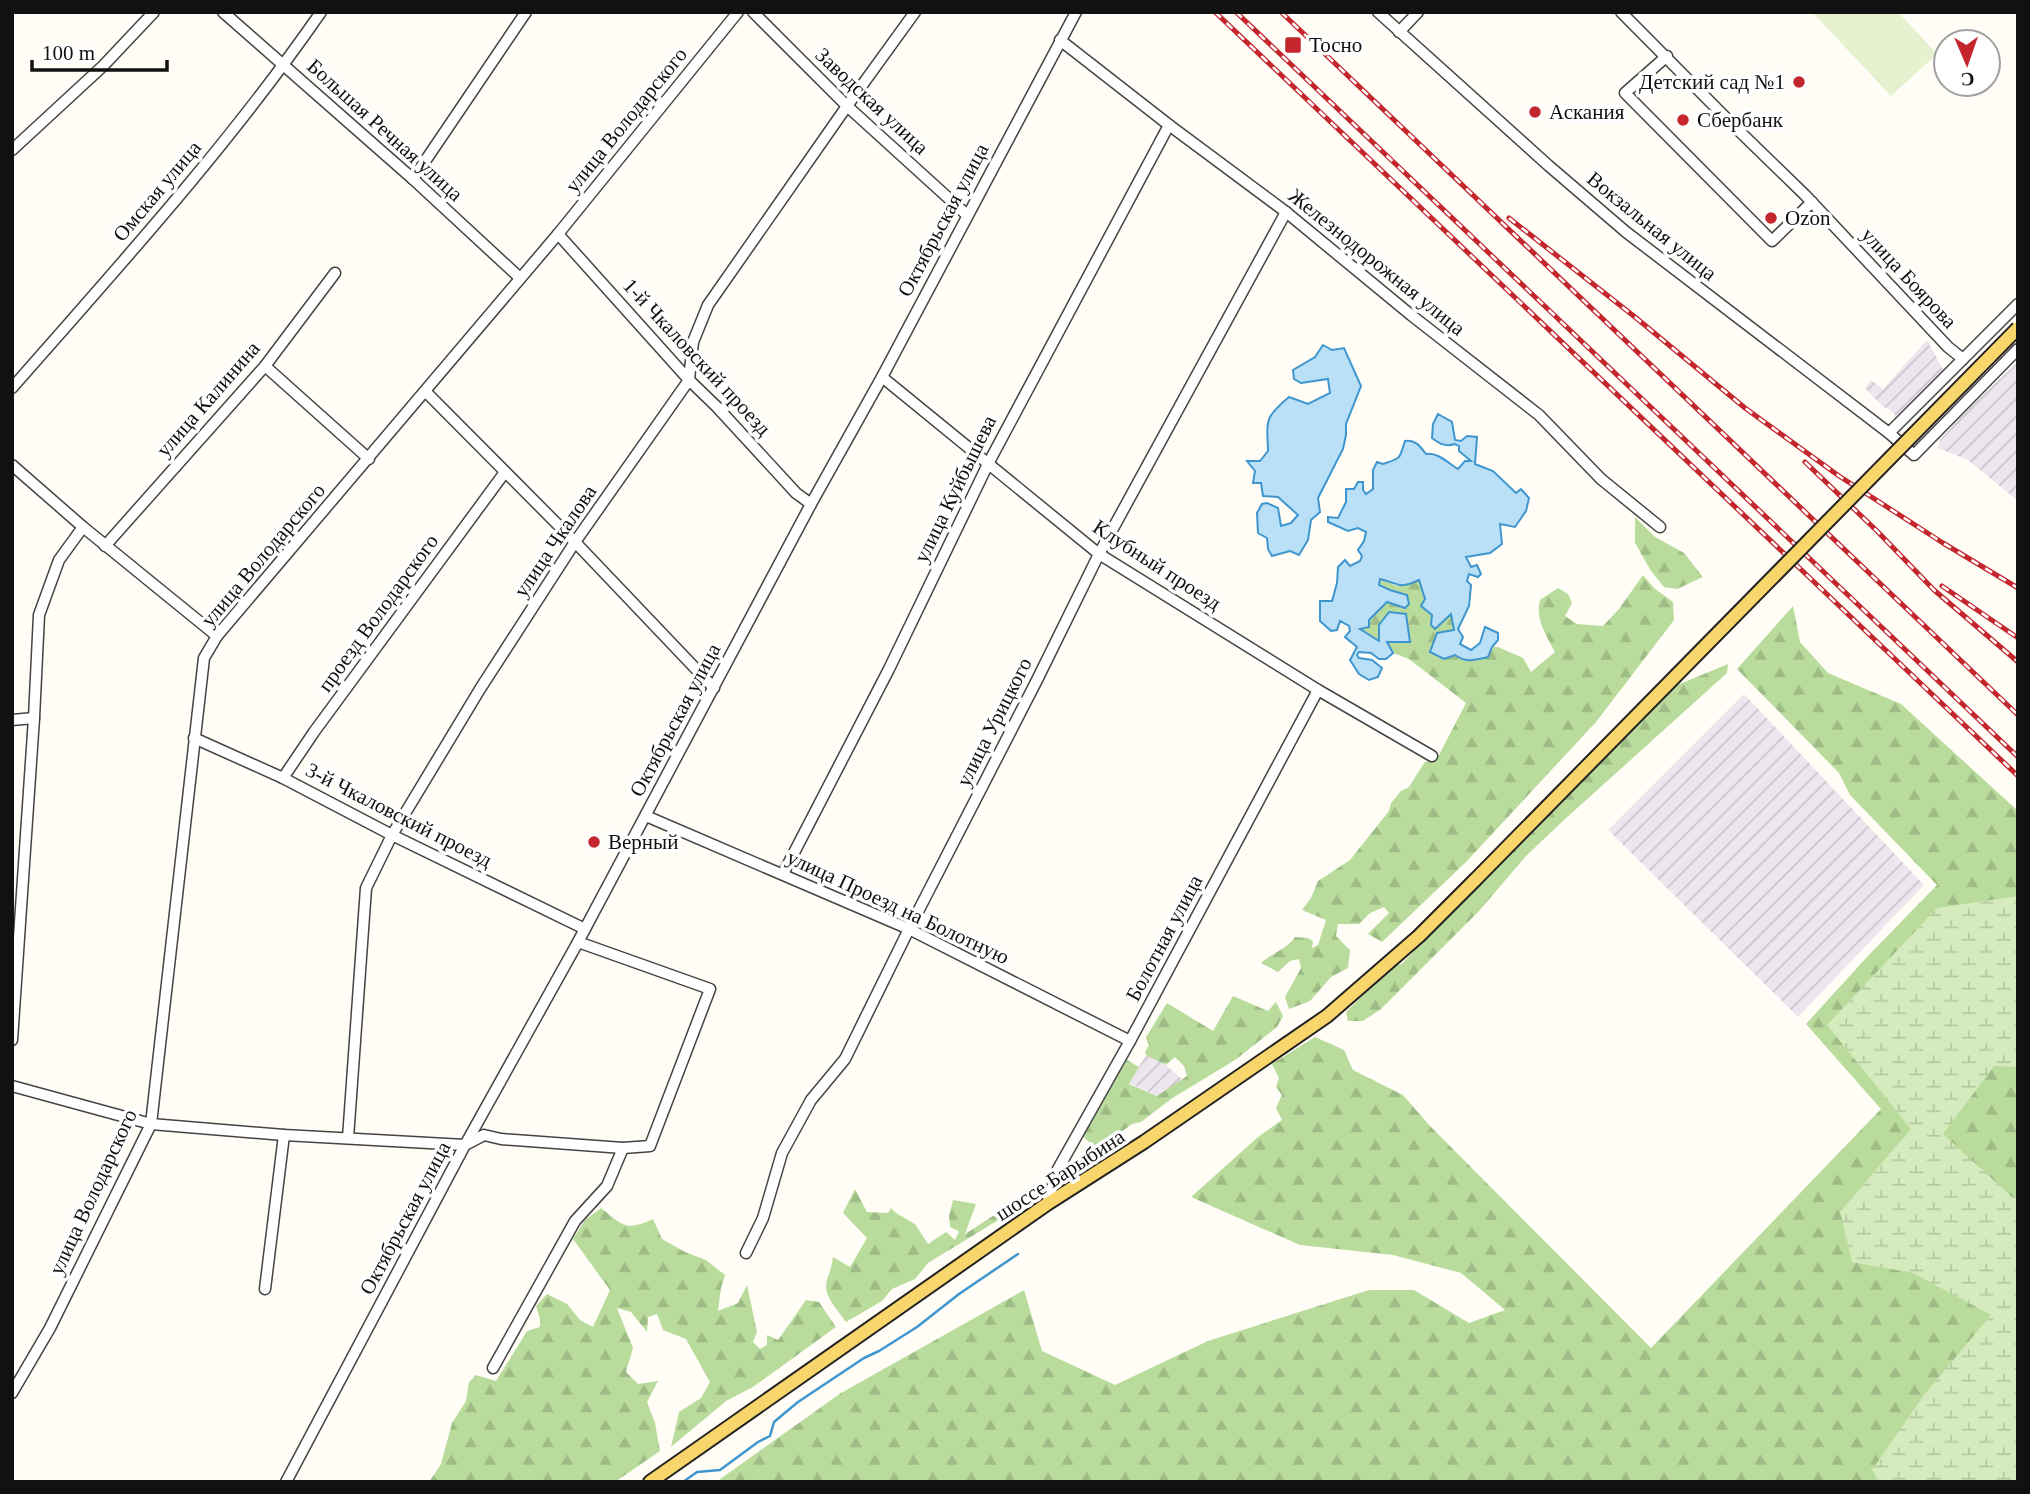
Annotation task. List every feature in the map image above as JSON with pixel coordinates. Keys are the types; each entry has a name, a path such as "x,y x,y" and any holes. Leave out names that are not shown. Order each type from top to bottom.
{"main road":[{"name":"шоссе Барыбина","path":"650,1482 1046,1204 1144,1142 1327,1016 1419,936 2018,328"}],"street":[{"path":"12,150 103,66 154,12"},
{"name":"Большая Речная улица","path":"223,12 520,278"},
{"name":"Омская улица","path":"12,388 220,147 284,66 321,12"},
{"path":"412,179 526,12"},
{"name":"улица Володарского","path":"12,1393 50,1328 151,1124 204,658 217,636 558,234 737,12"},
{"name":"Заводская улица","path":"753,12 846,106 967,215"},
{"name":"улица Чкалова","path":"348,1138 366,888 392,835 480,690 575,542 689,380 693,342 708,305 846,106 915,12"},
{"name":"Октябрьская улица","path":"286,1482 1076,12"},
{"name":"Вокзальная улица","path":"1378,12 1626,232 1914,455 2018,349"},
{"path":"1399,32 1418,12"},
{"name":"улица Боярова","path":"1621,12 1812,202 1940,340 1963,359"},
{"name":"Железнодорожная улица","path":"1060,40 1168,125 1286,212 1411,315 1539,415 1601,479 1660,527"},
{"path":"1667,56 1625,93 1772,241 1812,202"},
{"name":"улица Куйбышева","path":"783,874 889,669 988,464 1168,125"},
{"name":"улица Урицкого","path":"746,1253 764,1218 782,1153 811,1100 845,1059 1099,554 1286,212"},
{"name":"1-й Чкаловский проезд","path":"558,234 689,380 796,493 811,503"},
{"name":"улица Калинина","path":"105,545 265,366 335,273"},
{"path":"1889,433 2018,304"},
{"path":"265,366 369,459"},
{"name":"Клубный проезд","path":"882,377 1099,554 1318,691 1432,757"},
{"path":"425,391 575,542 714,688"},
{"path":"12,465 83,527 217,636"},
{"name":"проезд Володарского","path":"284,778 314,732 505,472"},
{"path":"12,1040 39,615 59,560 83,527"},
{"name":"Болотная улица","path":"1046,1204 1058,1169 1318,691"},
{"path":"12,720 34,718"},
{"name":"3-й Чкаловский проезд","path":"194,738 284,778 392,835 584,929"},
{"name":"улица Проезд на Болотную","path":"646,816 909,929 1130,1041"},
{"path":"12,1086 151,1124 284,1135 465,1145 484,1135 501,1139 624,1148 650,1146 710,989 578,942"},
{"path":"265,1289 284,1135"},
{"path":"493,1368 575,1221 607,1186 624,1148"}],"shaded area":[{"path":"1927,340 1945,373 1896,416 1865,388 1871,380 1883,389"},
{"path":"2018,362 2018,501 1968,460 1938,448 1940,440 1969,408"},
{"path":"1744,694 1924,885 1798,1017 1608,830"},
{"path":"1146,1055 1166,1065 1183,1080 1158,1096 1129,1083"}],"green space":[{"path":"1812,12 1898,12 1932,49 1932,59 1891,96"},
{"path":"1635,517 1655,537 1684,553 1703,577 1677,589 1664,587 1635,543"},
{"path":"1643,575 1654,588 1673,602 1674,620 1596,722 1466,862 1382,942 1368,934 1389,913 1384,907 1370,913 1359,924 1338,924 1336,936 1350,950 1348,968 1331,977 1310,1001 1289,1009 1285,997 1301,968 1299,959 1290,961 1278,972 1261,963 1288,945 1295,937 1313,941 1312,948 1318,945 1326,920 1302,910 1318,881 1350,860 1389,811 1391,803 1401,791 1409,787 1424,763 1439,755 1466,703 1409,659 1393,653 1387,641 1409,642 1405,614 1379,642 1360,629 1387,602 1405,607 1407,595 1379,584 1379,579 1397,586 1419,580 1425,599 1451,614 1455,630 1438,633 1430,651 1455,655 1498,647 1523,658 1531,672 1555,652 1540,620 1540,600 1558,588 1568,594 1572,603 1565,616 1577,624 1603,626"},
{"path":"1793,606 1800,642 1828,673 1901,704 2018,811 2018,1482 716,1482 841,1393 1024,1290 1042,1351 1115,1385 1208,1341 1369,1290 1414,1290 1469,1323 1505,1310 1461,1273 1393,1255 1300,1245 1191,1197 1258,1137 1282,1120 1276,1108 1282,1095 1276,1087 1279,1078 1272,1064 1315,1037 1344,1050 1353,1070 1403,1095 1429,1125 1651,1348 1881,1109 1806,1024 1937,885 1850,795 1839,773 1737,669"},
{"path":"1728,664 1727,673 1526,856 1479,911 1381,1009 1363,1021 1348,1021 1346,1012 1394,965 1402,964 1479,879 1675,686"},
{"path":"2018,896 2018,1067 1994,1066 1943,1134 2012,1197 2018,1199 2018,1482 1879,1482 1872,1470 1924,1395 1991,1315 1913,1273 1852,1262 1840,1212 1911,1129 1827,1025 1937,908"},
{"path":"1233,996 1268,1011 1276,1002 1283,1016 1277,1027 1235,1060 1171,1099 1141,1122 1132,1124 1086,1158 1090,1143 1083,1136 1127,1060 1139,1067 1129,1084 1157,1096 1187,1076 1184,1066 1175,1057 1166,1065 1145,1052 1149,1045 1146,1037 1167,1003 1213,1031"},
{"path":"855,1189 867,1212 888,1213 891,1208 915,1224 928,1244 946,1232 955,1240 959,1231 950,1227 949,1216 953,1200 976,1204 965,1234 1016,1201 1023,1205 928,1263 915,1279 892,1289 882,1301 846,1322 832,1302 826,1286 833,1257 850,1267 867,1238 843,1213"},
{"path":"601,1208 625,1225 636,1225 653,1219 662,1239 706,1260 725,1275 718,1311 738,1303 747,1285 757,1332 753,1342 760,1349 767,1345 767,1335 778,1340 806,1300 819,1302 836,1327 753,1387 726,1401 671,1447 679,1412 701,1398 710,1382 686,1339 663,1330 657,1314 648,1317 647,1332 631,1312 617,1308 633,1348 626,1372 638,1384 658,1381 647,1402 655,1423 660,1451 615,1482 429,1482 441,1464 452,1423 466,1401 469,1382 476,1375 496,1381 527,1331 540,1327 536,1306 547,1294 567,1304 580,1320 593,1327 610,1290 573,1239 585,1220"}],"water":[{"path":"1323,345 1332,350 1344,348 1361,386 1346,424 1343,449 1318,498 1320,512 1311,520 1308,540 1299,555 1290,551 1272,556 1267,538 1258,533 1257,513 1262,504 1267,503 1278,508 1281,526 1291,523 1298,515 1278,497 1263,496 1261,483 1253,483 1255,471 1247,461 1260,461 1268,451 1269,420 1289,397 1308,404 1330,393 1328,379 1301,383 1294,379 1293,370 1315,357"},
{"path":"1438,414 1452,422 1455,440 1461,441 1467,436 1477,437 1475,464 1493,471 1516,493 1521,489 1529,498 1526,511 1515,527 1500,524 1502,544 1490,553 1466,557 1471,567 1477,565 1481,574 1478,577 1469,574 1469,606 1458,629 1463,637 1460,644 1471,650 1480,643 1485,627 1498,633 1498,640 1488,657 1479,659 1467,660 1455,655 1444,659 1430,652 1437,633 1454,630 1451,614 1435,629 1431,625 1432,615 1421,606 1425,599 1419,580 1398,585 1380,579 1379,585 1407,595 1409,604 1405,608 1387,602 1369,620 1369,627 1360,629 1379,641 1379,625 1389,612 1406,614 1410,642 1387,642 1393,653 1386,659 1359,652 1359,658 1372,660 1382,668 1378,677 1369,680 1359,674 1350,660 1357,647 1345,637 1350,631 1349,626 1340,621 1337,630 1331,631 1320,621 1320,601 1332,601 1338,567 1345,560 1350,566 1360,561 1362,556 1358,550 1366,532 1358,528 1348,531 1328,522 1328,517 1338,518 1346,502 1346,489 1354,489 1358,482 1363,482 1366,494 1373,489 1373,470 1377,462 1383,464 1396,459 1405,441 1414,442 1426,454 1439,456 1458,469 1465,461 1471,461 1459,451 1459,446 1443,444 1432,438 1433,424"}],"waterway":[{"path":"683,1482 697,1472 720,1470 770,1436 774,1422 798,1402 917,1327 959,1294 1018,1254"}],"railway":[{"path":"1215,12 2018,776"},
{"path":"1236,12 2018,757"},
{"path":"1281,12 2018,715"},
{"path":"1509,218 1745,408 1839,476 2018,588"},
{"path":"1805,462 1934,590 2018,662"},
{"path":"1942,586 2018,638"}],"place":[{"name":"Тосно","path":"1293,45"},
{"name":"Детский сад №1","path":"1799,82"},
{"name":"Аскания","path":"1535,112"},
{"name":"Сбербанк","path":"1683,120"},
{"name":"Ozon","path":"1771,218"},
{"name":"Верный","path":"594,842"}]}
